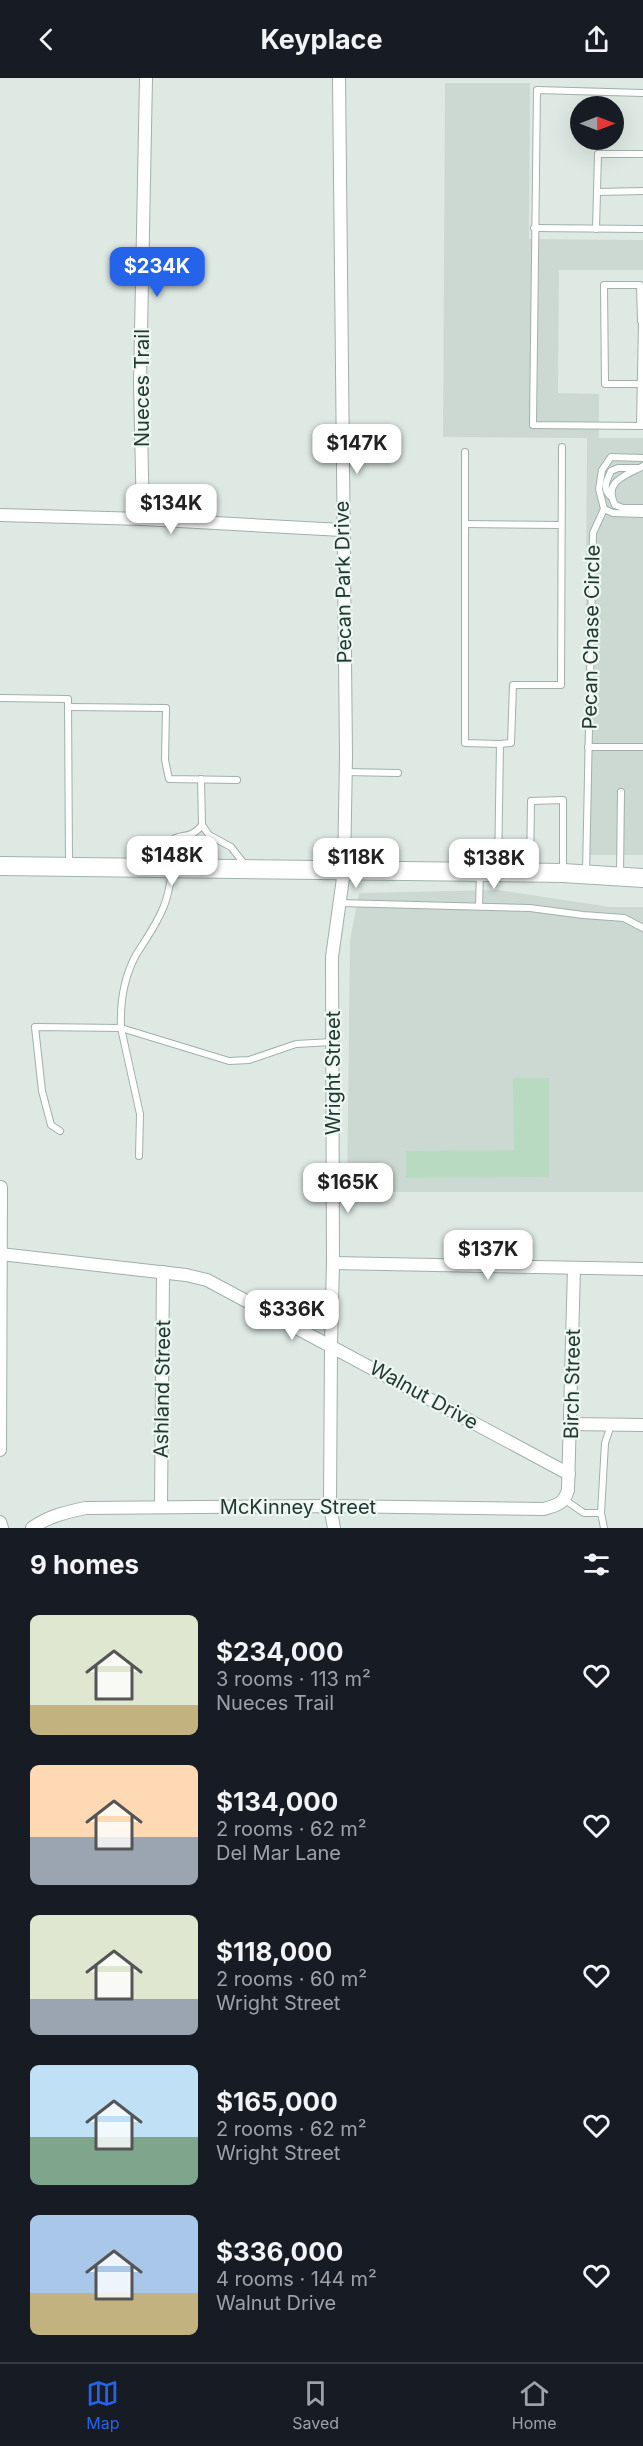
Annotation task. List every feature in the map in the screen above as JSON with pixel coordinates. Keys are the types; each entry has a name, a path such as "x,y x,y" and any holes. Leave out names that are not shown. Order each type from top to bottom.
{"main road":[{"path":"0,866 586,873 643,878"}],"street":[{"name":"Nueces Trail","path":"144,519 140,383 146,78"},
{"name":"Pecan Park Drive","path":"339,78 346,772 344,871"},
{"path":"0,515 144,519 342,530"},
{"name":"Wright Street","path":"334,1528 330,1506 333,1263 332,957 344,871"},
{"path":"0,1450 1,1187"},
{"name":"Walnut Drive","path":"0,1254 164,1272 207,1280 569,1474"},
{"path":"333,1263 643,1269"},
{"name":"Birch Street","path":"566,1500 571,1424 574,1268"},
{"name":"Ashland Street","path":"161,1506 164,1272"},
{"path":"571,1424 643,1425"},
{"name":"McKinney Street","path":"32,1528 61,1513 86,1508 330,1506 544,1509 561,1504 566,1500"},
{"path":"0,1522 2,1528"}],"lane":[{"path":"640,384 605,384 604,285 640,285 642,426 533,425 537,90 643,93"},
{"path":"596,229 598,153 643,154"},
{"path":"597,192 643,191"},
{"path":"534,228 643,229"},
{"name":"Pecan Chase Circle","path":"479,906 489,872 500,744 511,743 513,685 561,685 562,447"},
{"path":"465,452 465,744 500,744"},
{"name":"Pecan Chase Circle","path":"586,873 593,533 604,509 599,489 602,470 611,457 643,458"},
{"path":"641,467 618,468 611,471 605,486 606,492 615,505 623,508 643,508"},
{"path":"610,496 610,489 615,482 641,467"},
{"path":"604,509 613,513 643,514"},
{"name":"Pecan Chase Circle","path":"465,524 561,525"},
{"path":"0,698 68,699 69,867"},
{"path":"68,707 166,708 165,760 169,779 237,780"},
{"name":"Pecan Chase Circle","path":"588,747 643,747"},
{"path":"346,772 398,773"},
{"path":"201,779 202,825 209,835 231,847 249,869"},
{"path":"620,877 621,792"},
{"path":"530,873 531,801 564,800 563,873"},
{"path":"139,1156 140,1114 121,1028 120,1005 135,957 153,931 165,904 166,868 170,842 174,838 190,836 202,825"},
{"path":"339,903 530,908 624,918 643,928"},
{"path":"60,1131 51,1125 42,1091 35,1027 121,1028 229,1061 249,1060 296,1044 332,1042"},
{"path":"603,1528 601,1513 605,1443 611,1424"},
{"path":"566,1500 584,1513 601,1513"}],"shaded area":[{"path":"445,83 530,83 529,239 643,240 643,270 559,270 558,393 599,394 599,438 643,438 643,855 584,855 587,438 443,437"},
{"path":"499,890 610,907 643,907 643,1192 347,1192 350,940 359,893"}],"green space":[{"path":"513,1078 549,1078 549,1177 406,1178 406,1151 514,1150"}]}
